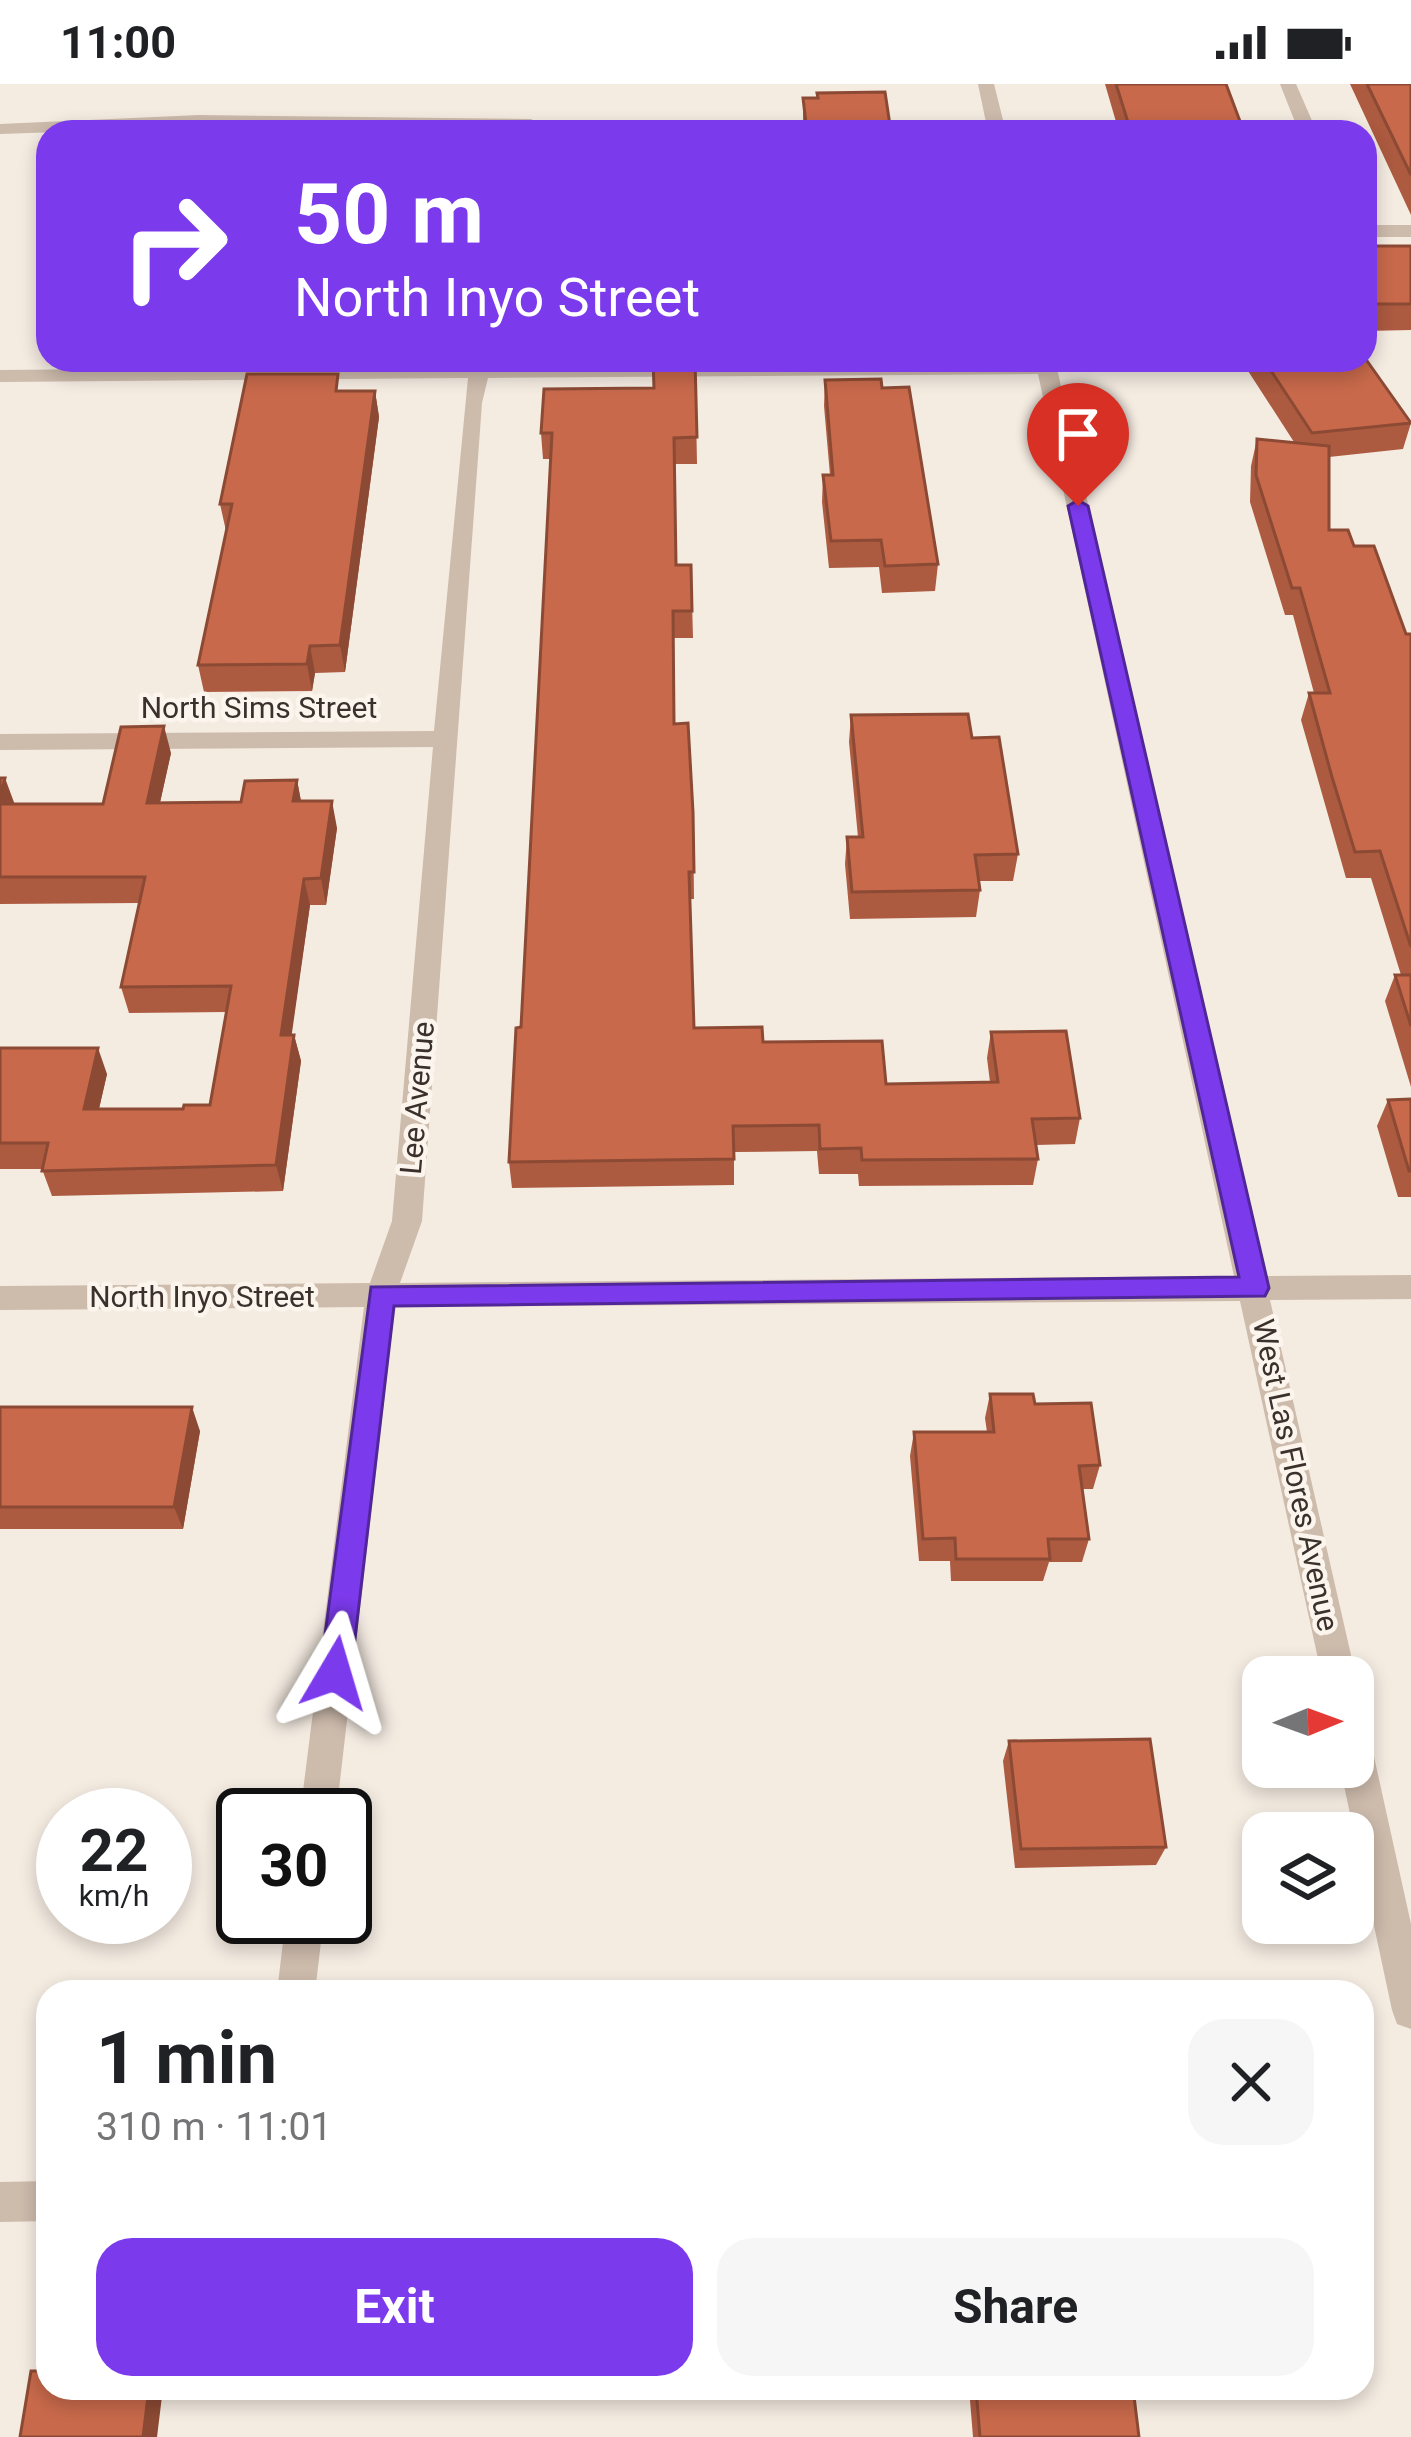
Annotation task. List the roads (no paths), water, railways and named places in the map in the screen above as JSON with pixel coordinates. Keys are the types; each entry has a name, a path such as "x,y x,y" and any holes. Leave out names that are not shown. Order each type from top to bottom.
{"street":[{"path":"986,84 994,120"},
{"path":"1288,84 1303,120"},
{"path":"233,120 346,120"},
{"path":"0,129 36,126"},
{"path":"1377,231 1411,231"},
{"path":"0,376 212,372"},
{"name":"Lee Avenue","path":"321,1788 381,1295 406,1221 478,372"},
{"name":"West Las Flores Avenue","path":"1048,372 1335,1656"},
{"name":"North Sims Street","path":"0,742 447,739"},
{"name":"North Inyo Street","path":"0,1298 1411,1287"},
{"path":"1363,1788 1411,2010"},
{"path":"297,1980 302,1944"},
{"path":"0,2202 36,2201"}]}
